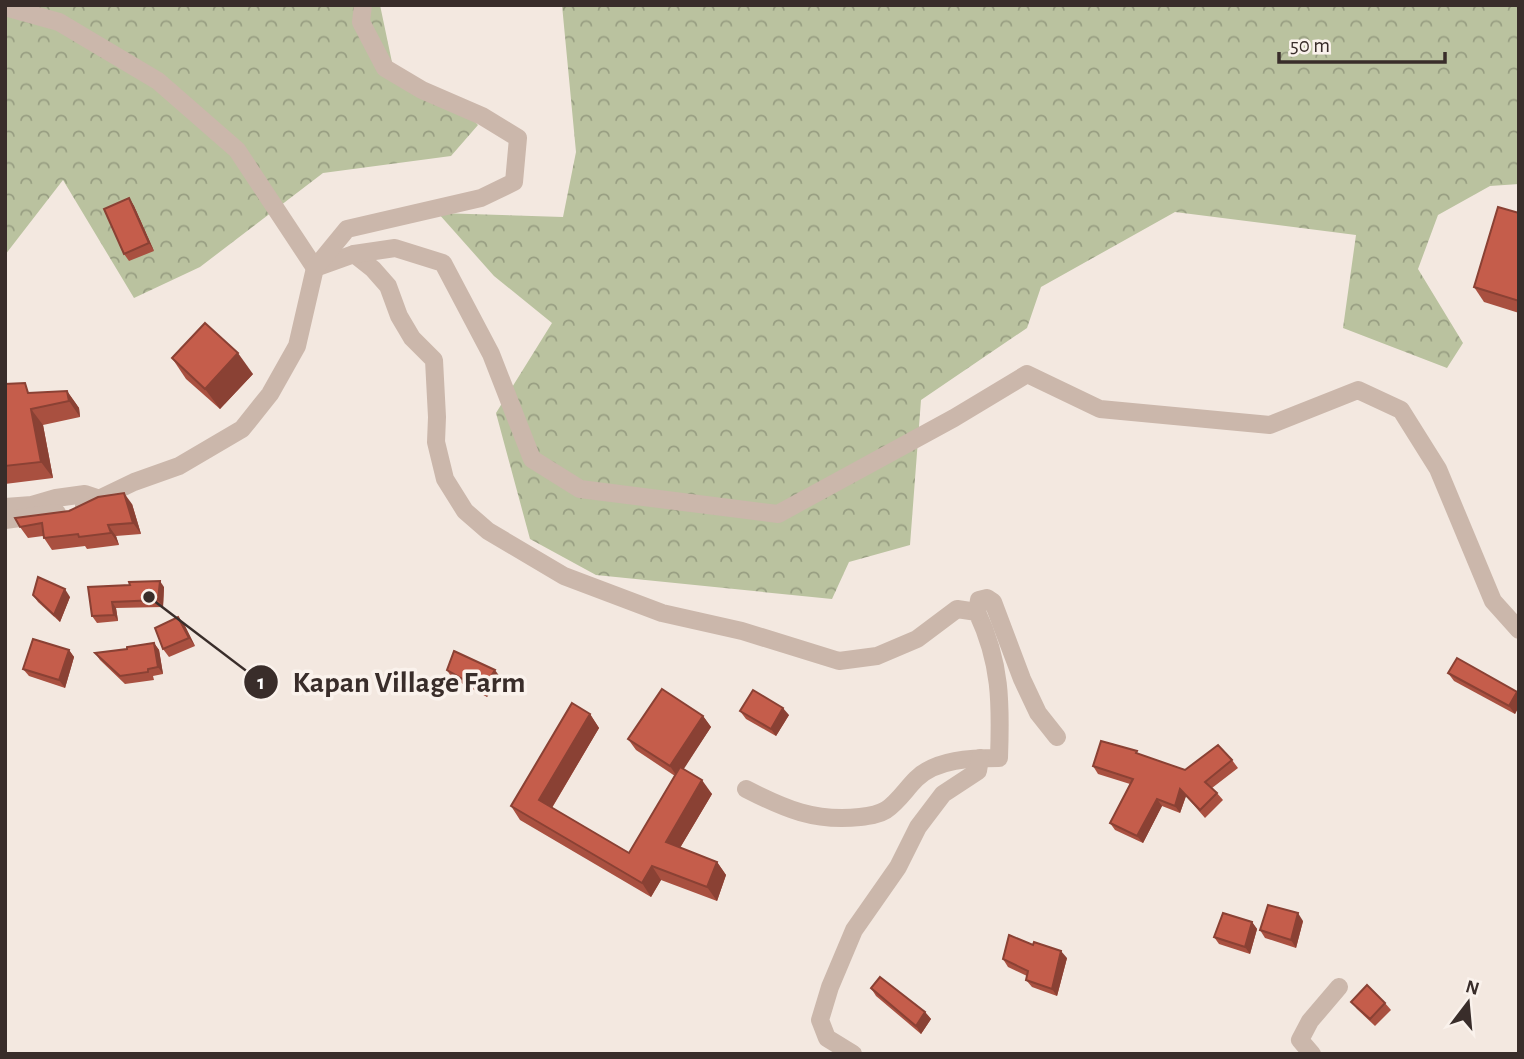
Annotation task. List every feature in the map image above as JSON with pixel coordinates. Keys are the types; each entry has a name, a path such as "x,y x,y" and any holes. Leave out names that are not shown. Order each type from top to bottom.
{"street":[{"path":"50,5 60,22"},
{"path":"5,520 75,511 134,482 179,466 242,429 270,394 297,346 315,268 347,229 481,198 514,182 518,138 482,116 422,90 385,68 361,22 363,5"},
{"path":"5,7 60,22 158,81 237,150 315,268"},
{"path":"315,268 354,254 395,248 443,263 491,354 532,459 580,489 778,513 954,418 1027,374 1100,409 1270,425 1357,390 1401,410 1438,469 1493,601 1519,630"},
{"path":"354,254 388,286 399,316 412,338 434,360 436,442 445,479 465,511 488,531 564,576 662,613 741,631 839,661 877,656 917,639 957,608 977,612"},
{"path":"5,507 32,505 85,494 100,499"},
{"path":"746,789 781,807 814,816 841,819 873,815 886,810 918,776 942,764 999,758 1000,702 994,655 977,612 979,600 987,598 993,602 1038,713 1057,737"},
{"path":"853,1054 827,1038 820,1020 849,941 898,867 918,827 943,794 978,771 980,758"},
{"path":"1312,1054 1300,1040 1310,1021 1339,987"}],"green space":[{"path":"5,5 380,5 393,67 451,96 478,125 451,156 323,173 200,267 134,298 63,180 5,255"},
{"path":"562,5 1519,5 1519,184 1490,186 1438,215 1418,269 1463,343 1447,368 1343,328 1356,235 1175,212 1041,287 1027,328 921,400 910,545 849,562 832,599 596,575 530,539 496,413 552,323 494,276 438,213 563,217 576,152"}],"building":[{"path":"129,198 149,243 124,254 104,209"},
{"path":"1498,207 1519,213 1519,301 1474,287"},
{"path":"205,323 238,353 205,389 172,358"},
{"path":"25,383 28,393 67,391 69,401 31,409 41,462 5,466 5,384"},
{"path":"124,493 133,523 108,525 111,533 44,538 42,523 20,527 15,518 69,511 98,497"},
{"path":"38,577 65,589 54,615 33,595"},
{"path":"160,581 158,600 112,602 114,615 92,616 88,587"},
{"path":"178,617 189,638 163,649 155,628"},
{"path":"33,639 69,650 59,680 23,669"},
{"path":"154,643 158,667 148,669 148,672 120,676 95,653 127,649"},
{"path":"454,651 495,670 482,690 447,670"},
{"path":"1457,658 1517,692 1509,706 1448,673"},
{"path":"662,689 703,716 670,766 628,739"},
{"path":"753,690 783,708 771,729 740,711"},
{"path":"572,703 590,714 539,800 629,853 680,767 702,780 666,842 717,862 707,887 652,866 642,883 511,806"},
{"path":"1101,741 1137,751 1136,753 1185,770 1218,745 1232,760 1205,782 1217,793 1200,810 1180,789 1175,806 1157,799 1137,836 1110,823 1133,779 1093,766"},
{"path":"1268,905 1298,913 1291,940 1260,930"},
{"path":"1223,913 1252,922 1245,947 1214,937"},
{"path":"1009,935 1033,945 1034,942 1061,951 1052,989 1026,980 1028,971 1003,959"},
{"path":"880,977 925,1012 916,1026 871,988"},
{"path":"1367,985 1385,1003 1370,1019 1351,1002"}],"place":[{"name":"Kapan Village Farm","path":"149,597"}]}
